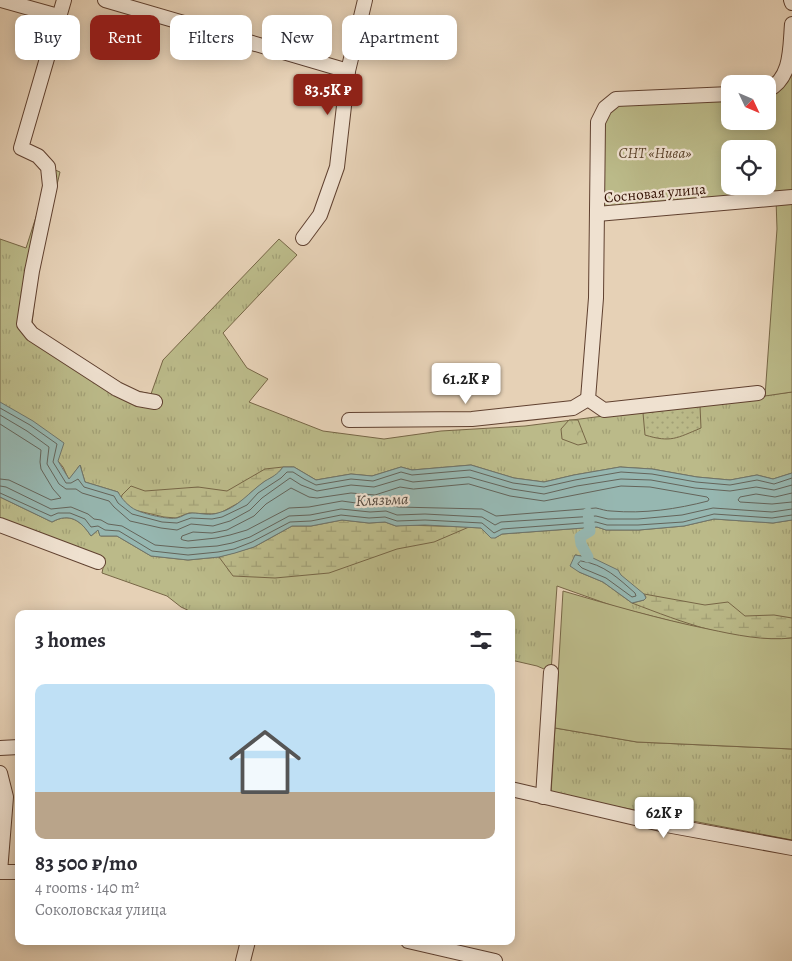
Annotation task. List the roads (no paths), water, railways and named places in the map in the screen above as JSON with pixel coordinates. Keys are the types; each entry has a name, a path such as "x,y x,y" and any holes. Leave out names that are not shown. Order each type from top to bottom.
{"street":[{"path":"0,0 54,15"},
{"path":"58,15 64,0"},
{"path":"105,0 348,71"},
{"path":"303,238 320,215 337,167 348,71 365,0"},
{"path":"776,85 782,79 788,67 792,24"},
{"path":"46,60 21,148 38,156 48,167 50,186 32,271 24,324 32,334 117,389 138,399 155,402"},
{"path":"588,399 596,298 598,122 605,108 616,98 721,94"},
{"name":"Сосновая улица","path":"597,214 792,198"},
{"path":"588,399 604,410 758,392"},
{"path":"349,420 472,419 573,408 588,399"},
{"path":"0,525 98,562"},
{"path":"543,797 551,672"},
{"path":"0,748 15,748"},
{"path":"0,773 6,797 0,872 15,872"},
{"path":"515,790 661,824 792,848"},
{"path":"243,961 247,945"},
{"path":"425,945 494,961"}],"water":[{"name":"Клязьма","path":"0,402 33,421 64,443 58,461 69,479 80,465 85,482 118,492 133,509 163,517 177,518 190,513 211,514 225,511 277,474 283,467 294,467 316,480 351,474 372,476 401,467 412,470 471,465 514,478 544,482 620,467 652,469 697,477 730,480 757,475 773,479 792,473 792,520 773,523 714,519 684,526 639,530 606,530 597,527 502,534 491,538 481,528 425,525 396,526 385,522 369,523 342,520 311,526 292,526 254,547 219,557 188,560 151,556 117,536 100,536 98,530 91,536 79,522 70,518 58,519 52,522 0,497"},
{"path":"575,555 593,558 618,570 646,598 632,603 603,582 579,572 570,566"}],"waterway":[{"path":"588,513 590,531 580,537 581,544 588,557"}],"park label":[{"name":"СНТ «Нива»","path":"655,153"}]}
